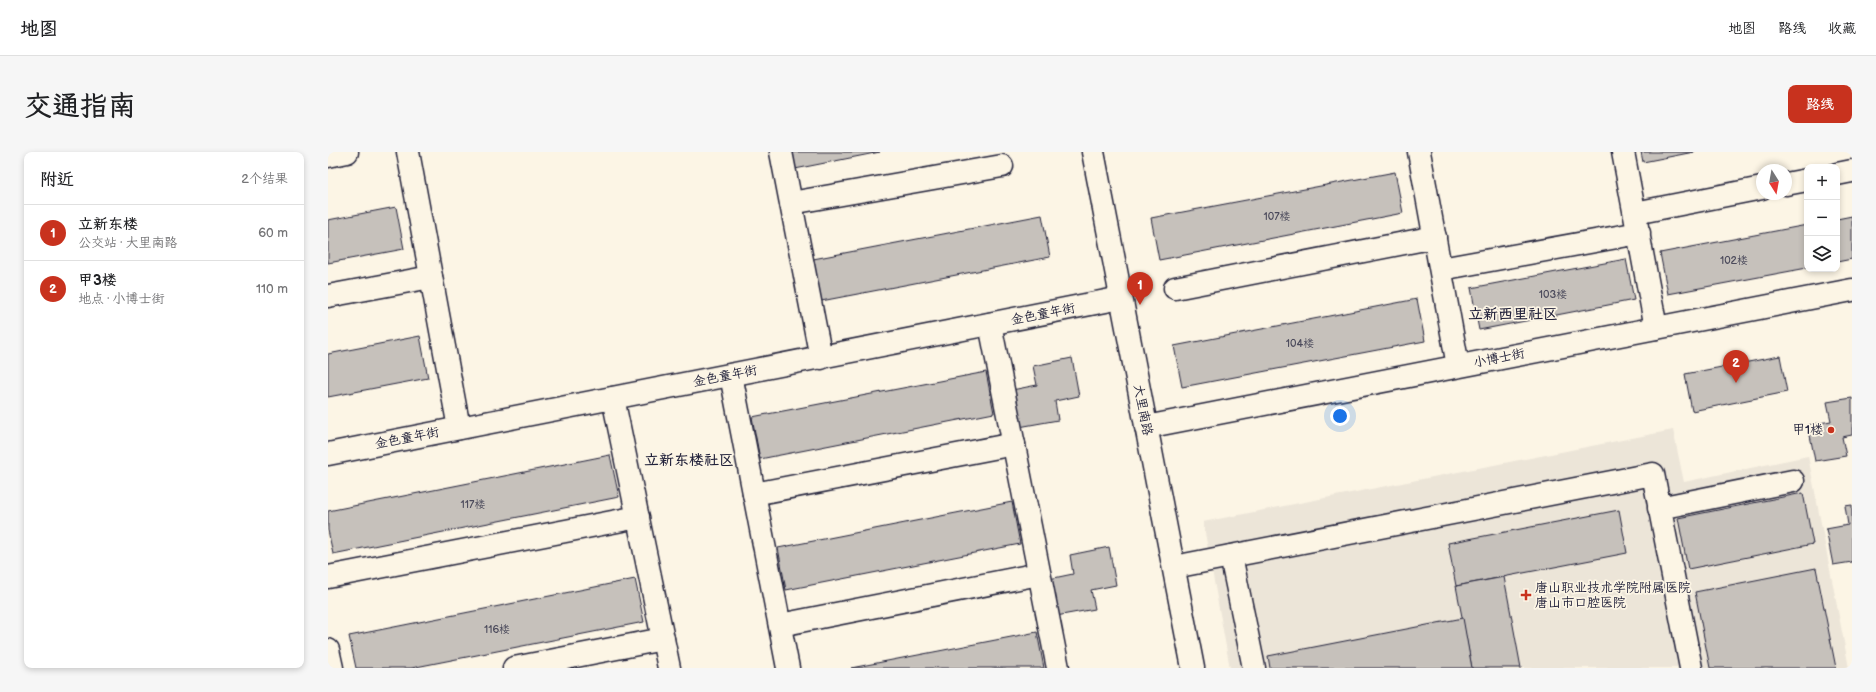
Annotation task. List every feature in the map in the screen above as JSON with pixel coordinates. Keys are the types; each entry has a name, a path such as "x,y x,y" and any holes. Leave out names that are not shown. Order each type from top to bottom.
{"street":[{"path":"328,156 347,152"},
{"path":"408,152 459,428"},
{"path":"781,152 821,358"},
{"name":"大里南路","path":"1093,152 1193,668"},
{"path":"1419,152 1458,366"},
{"path":"1623,152 1656,328"},
{"path":"791,202 1002,166"},
{"path":"1840,173 1852,171"},
{"path":"1792,183 1804,181"},
{"path":"1441,269 1637,223 1756,190"},
{"path":"1175,288 1435,237"},
{"path":"328,296 431,277"},
{"name":"小博士街","path":"1146,427 1852,290"},
{"name":"金色童年街","path":"328,454 1121,298"},
{"path":"990,324 1058,668"},
{"path":"731,375 788,668"},
{"path":"613,398 669,668"},
{"path":"754,494 1014,444"},
{"path":"1174,567 1653,474 1691,668"},
{"path":"1660,508 1793,481"},
{"path":"328,578 638,517"},
{"path":"1231,556 1254,668"},
{"path":"780,625 1039,574"},
{"path":"514,668 663,639"},
{"path":"328,650 332,668"}],"shaded area":[{"name":"唐山职业技术学院附属医院 唐山市口腔医院","path":"1673,430 1684,482 1808,456 1849,668 1230,668 1203,522"}],"building":[{"path":"786,152 880,152 790,170"},
{"path":"1641,152 1694,152 1643,162"},
{"path":"1395,172 1403,213 1159,260 1151,218"},
{"path":"396,207 404,249 328,263 328,220"},
{"path":"1042,215 1050,257 816,302 808,260"},
{"path":"1852,216 1852,259 1840,261 1840,236 1840,218"},
{"path":"1804,226 1804,269 1668,294 1660,253"},
{"path":"1626,259 1634,300 1479,330 1471,288"},
{"path":"1417,299 1425,341 1182,387 1174,346"},
{"path":"420,336 428,378 328,397 328,354"},
{"path":"1780,356 1787,392 1692,411 1685,374"},
{"path":"1072,358 1079,396 1055,401 1058,420 1019,427 1012,390 1037,385 1033,366"},
{"path":"986,372 994,413 760,459 752,417"},
{"name":"甲1楼","path":"1852,398 1852,435 1842,437 1846,456 1815,461 1808,425 1831,421 1827,402"},
{"path":"610,455 619,497 333,554 328,530 328,511"},
{"path":"1803,493 1813,544 1688,569 1678,518"},
{"path":"1012,502 1020,544 786,590 778,548"},
{"path":"1852,505 1852,562 1833,565 1826,529 1848,525 1845,506"},
{"path":"1619,510 1627,553 1456,586 1448,543"},
{"path":"1109,547 1116,585 1091,590 1095,609 1056,616 1049,579 1073,574 1070,555"},
{"path":"1816,568 1836,668 1710,668 1695,592"},
{"path":"1504,577 1521,668 1472,668 1456,586"},
{"path":"635,579 644,622 411,668 356,668 349,636"},
{"path":"1463,618 1472,668 1270,668 1268,656"},
{"path":"1037,632 1044,668 851,668"}],"place":[{"name":"立新东楼","path":"1140,305"},
{"name":"甲3楼","path":"1736,383"},
{"name":"甲1楼","path":"1831,430"},
{"name":"唐山职业技术学院附属医院 唐山市口腔医院","path":"1526,595"}],"district":[{"name":"立新西里社区","path":"1513,314"},
{"name":"立新东楼社区","path":"689,460"}]}
